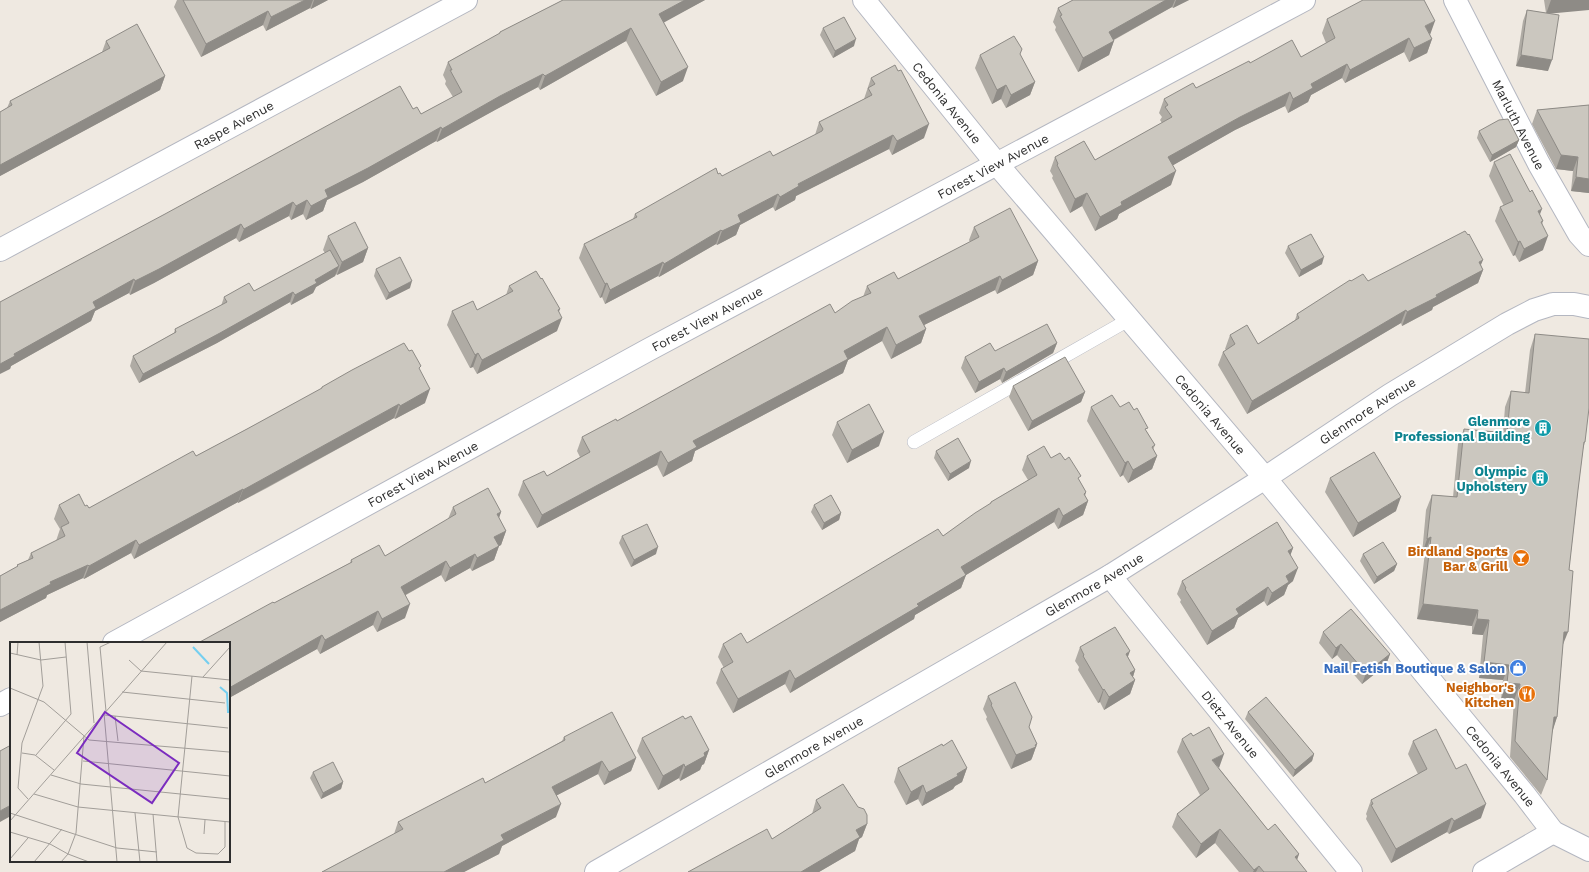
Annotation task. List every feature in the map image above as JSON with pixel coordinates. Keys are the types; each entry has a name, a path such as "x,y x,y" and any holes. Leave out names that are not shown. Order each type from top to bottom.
{"street":[{"name":"Raspe Avenue","path":"0,250 466,0"},
{"name":"Cedonia Avenue","path":"864,0 996,163 1265,478 1524,794 1553,832"},
{"name":"Forest View Avenue","path":"116,642 655,346 1304,0"},
{"name":"Marluth Avenue","path":"1455,0 1539,164 1580,234 1589,245"},
{"path":"1582,305 1589,288"},
{"name":"Glenmore Avenue","path":"596,872 1110,576 1265,478 1390,395 1507,324 1534,310 1553,304 1582,305"},
{"name":"Dietz Avenue","path":"1110,576 1351,872"},
{"path":"0,705 10,700"},
{"path":"1484,872 1553,832 1589,850"}],"lane":[{"path":"914,442 1130,319"}],"building":[{"path":"183,0 305,0 271,17 268,11 206,44"},
{"path":"563,0 685,0 659,14 688,67 661,82 631,28 545,76 543,74 500,96 442,129 441,127 325,190 328,197 311,206 307,200 296,206 293,202 244,229 241,224 159,269 135,281 134,279 93,302 96,308 14,354 15,356 0,364 0,302 400,86 413,109 417,107 421,114 462,92 450,70 452,70 448,62 500,32"},
{"path":"1073,0 1166,0 1109,32 1114,41 1083,58 1060,16 1062,15 1058,8"},
{"path":"1363,0 1424,0 1435,21 1425,26 1432,39 1414,48 1409,38 1350,70 1347,64 1311,84 1313,88 1293,99 1290,92 1240,117 1168,157 1176,171 1121,202 1122,205 1100,217 1087,193 1075,199 1057,165 1058,164 1055,157 1084,141 1095,160 1172,117 1165,107 1168,105 1164,99 1193,83 1196,88 1249,61 1250,63 1292,40 1301,57 1335,38 1327,19"},
{"path":"1527,10 1559,15 1552,60 1521,55"},
{"path":"844,17 856,39 835,51 823,28"},
{"path":"137,24 165,76 0,165 0,112 12,105 10,101 110,48 106,41"},
{"path":"1014,36 1022,49 1020,54 1035,82 1011,95 1006,85 997,90 980,55"},
{"path":"895,65 898,71 901,70 929,124 897,141 893,135 798,184 799,186 780,197 778,194 738,215 741,222 722,231 721,230 664,264 663,262 610,290 607,283 605,284 584,244 637,217 635,214 716,168 718,174 720,173 722,176 770,151 773,156 822,131 823,129 819,122 872,95 868,88 875,84 871,78"},
{"path":"1589,105 1589,179 1576,177 1578,157 1561,155 1537,110"},
{"path":"1508,119 1519,140 1492,155 1479,131 1499,120"},
{"path":"1510,154 1530,192 1532,190 1542,209 1538,211 1543,221 1541,222 1548,236 1524,249 1520,241 1518,242 1500,207 1513,201 1494,162"},
{"path":"1010,208 1038,261 1002,280 1000,276 919,316 926,329 896,345 887,327 844,351 848,359 693,441 697,447 668,463 661,451 542,515 523,481 544,471 547,476 590,452 582,437 616,419 617,421 830,304 835,313 852,301 871,293 867,286 894,272 898,279 979,237 974,227"},
{"path":"355,222 368,248 342,262 328,236"},
{"path":"1465,231 1468,235 1469,234 1483,260 1479,262 1483,270 1436,295 1437,297 1407,312 1406,310 1252,401 1223,352 1235,344 1230,335 1247,325 1258,344 1299,318 1297,314 1350,280 1351,281 1363,274 1368,281"},
{"path":"1311,234 1324,257 1301,270 1288,246"},
{"path":"330,250 339,266 315,280 317,283 295,295 293,292 143,374 133,356 176,332 175,329 227,302 224,297 249,283 254,291"},
{"path":"400,257 412,281 389,293 376,269"},
{"path":"536,271 541,279 542,278 560,309 558,310 562,318 482,360 478,353 475,355 452,311 473,301 477,310 513,291 509,286"},
{"path":"1047,324 1057,343 1006,372 1004,368 979,382 965,357 990,343 995,351"},
{"path":"1535,334 1589,339 1589,408 1569,570 1573,571 1568,632 1564,632 1557,717 1554,717 1547,780 1515,741 1520,684 1507,683 1509,665 1484,662 1489,620 1477,619 1478,610 1423,604 1431,537 1427,539 1432,495 1457,497 1464,429 1507,433 1511,391 1529,393"},
{"path":"404,343 409,351 412,350 421,366 419,368 430,389 400,406 399,404 243,490 139,545 136,540 89,566 88,565 50,582 51,584 0,610 0,576 18,566 17,565 33,558 31,553 65,536 61,527 69,523 59,505 79,494 85,506 87,505 89,508 193,451 196,456"},
{"path":"1065,357 1085,392 1032,421 1013,386"},
{"path":"1112,395 1120,407 1129,402 1134,410 1137,408 1148,428 1145,429 1155,445 1152,447 1157,456 1133,470 1128,461 1125,463 1091,407"},
{"path":"869,404 884,432 852,450 837,422"},
{"path":"958,438 971,461 950,474 936,451"},
{"path":"1044,446 1051,458 1060,453 1065,460 1069,457 1081,476 1078,478 1086,492 1084,494 1088,501 1063,516 1059,508 961,567 966,575 917,604 919,606 795,679 790,670 738,699 721,669 733,662 723,644 741,633 747,643 938,529 943,536 991,502 1037,475 1027,456"},
{"path":"1374,452 1401,497 1358,523 1330,478"},
{"path":"488,488 501,512 497,514 506,531 494,537 499,546 477,558 475,554 450,568 446,561 401,587 410,604 382,619 378,611 325,640 322,635 230,687 230,642 200,642 273,602 274,603 352,562 351,560 379,545 385,556 456,514 453,507"},
{"path":"831,495 841,513 824,523 814,505"},
{"path":"1277,522 1293,548 1288,551 1298,568 1286,576 1289,582 1272,593 1268,587 1236,609 1239,614 1212,631 1185,589 1186,588 1182,581"},
{"path":"647,524 658,547 634,560 622,536"},
{"path":"1383,542 1397,564 1377,577 1363,554"},
{"path":"1351,609 1390,654 1366,673 1341,644 1336,648 1323,632"},
{"path":"1115,627 1130,651 1126,654 1135,670 1130,673 1135,680 1109,697 1104,689 1103,690 1083,656 1084,655 1080,647"},
{"path":"1015,682 1032,717 1029,727 1037,744 1035,745 1036,747 1016,755 988,696"},
{"path":"1266,697 1314,754 1295,770 1248,712"},
{"path":"612,712 636,758 609,772 602,761 552,787 561,804 501,835 504,840 444,872 322,872 403,829 398,822 483,778 485,783 565,740 564,737"},
{"path":"683,716 685,719 691,716 709,750 704,753 705,756 685,767 684,764 663,776 642,738"},
{"path":"1209,727 1224,754 1212,760 1268,830 1275,824 1299,854 1295,857 1307,872 1264,872 1259,866 1254,870 1220,829 1201,844 1177,814 1209,789 1182,739 1191,733 1193,736"},
{"path":"1436,729 1456,769 1466,764 1486,804 1454,821 1452,818 1396,849 1371,805 1373,804 1371,800 1427,769 1413,741"},
{"path":"952,740 967,768 957,774 958,776 926,793 923,785 911,792 898,768"},
{"path":"10,746 10,806 0,811 0,751"},
{"path":"333,762 343,782 323,793 313,772"},
{"path":"843,784 858,807 864,809 867,815 867,824 856,830 860,837 801,872 688,872 767,829 772,839 821,808 816,800"}],"place":[{"name":"Glenmore Professional Building","path":"1543,428"},
{"name":"Olympic Upholstery","path":"1540,478"},
{"name":"Birdland Sports Bar & Grill","path":"1521,558"},
{"name":"Nail Fetish Boutique & Salon","path":"1518,668"},
{"name":"Neighbor's Kitchen","path":"1527,694"}]}
